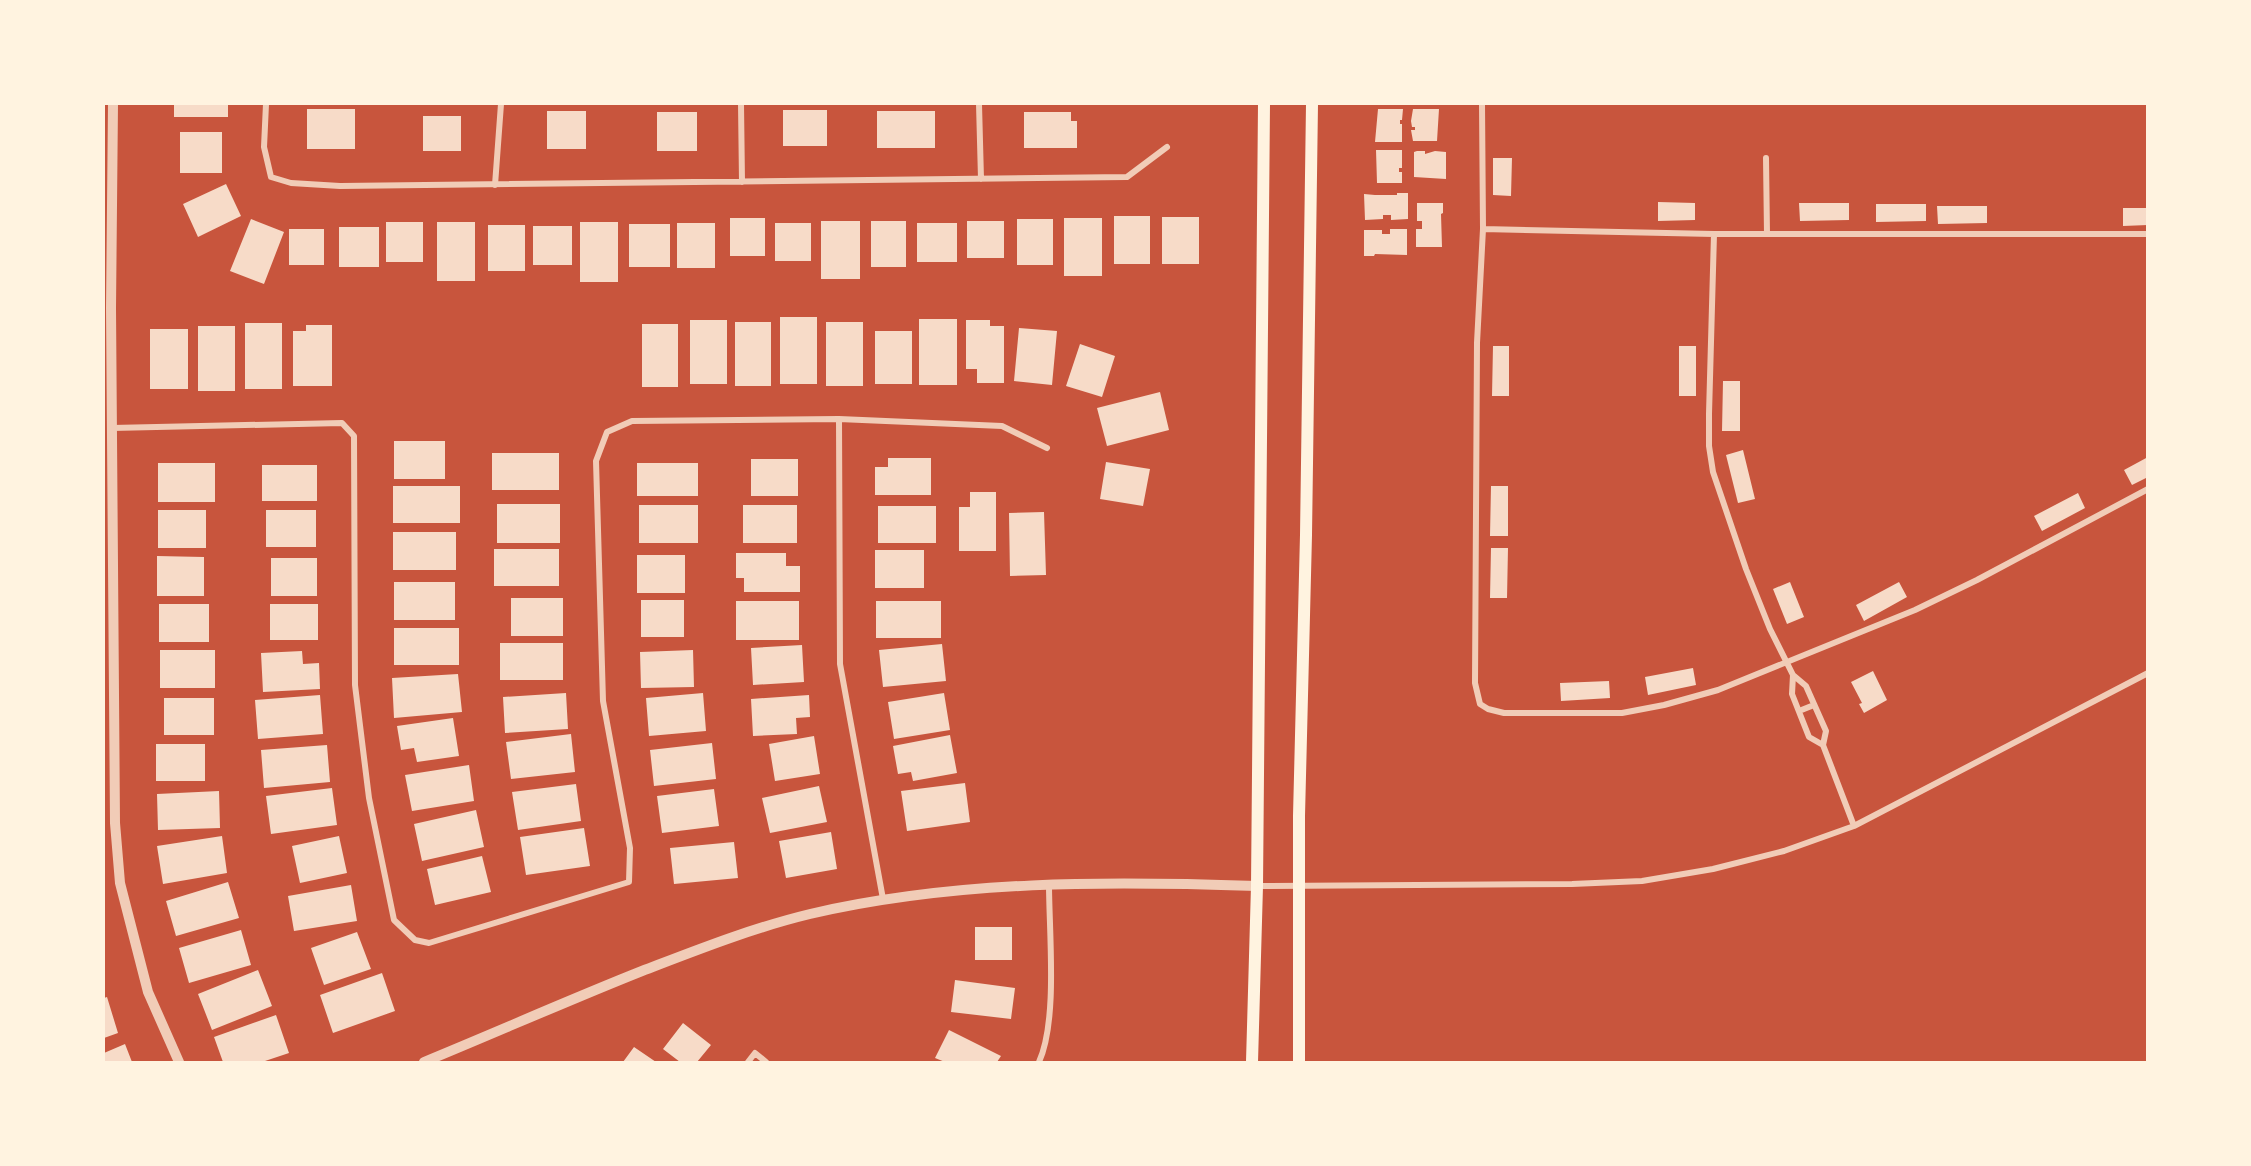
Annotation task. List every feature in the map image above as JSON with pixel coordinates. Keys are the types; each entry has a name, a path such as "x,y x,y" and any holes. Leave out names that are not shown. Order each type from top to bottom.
{"main road":[{"path":"1252,1062 1257,886 1264,104"},
{"path":"1299,1062 1299,816 1306,535 1312,104"}],"street":[{"path":"113,104 107,308 112,428 109,781 120,883 148,992 178,1062"},
{"path":"266,104 264,147 271,177 291,183 340,186 1126,177 1167,147"},
{"path":"495,185 501,104"},
{"path":"741,104 742,182"},
{"path":"979,104 981,179"},
{"path":"1482,104 1483,229 1478,343 1474,587 1475,683 1480,704 1504,713 1622,713 1664,705 1718,690 1915,610 1977,580 2148,489"},
{"path":"1766,158 1767,234"},
{"path":"1483,229 1714,234 2148,234"},
{"path":"1714,234 1709,414 1709,446 1712,463 1721,500 1746,569 1770,629 1788,660 1793,675 1792,694 1798,711 1809,737 1823,744"},
{"path":"112,428 342,423 354,436 355,685 369,798 394,920 415,940 429,943 629,882 630,848 603,701 596,461 607,432 632,421 839,419 1002,426 1047,448"},
{"path":"839,419 840,664 883,899"},
{"path":"424,1062 689,953 785,921 883,899 1000,886 1049,884 1257,886 1572,884 1642,881 1713,869 1784,851 1854,826 2148,673"},
{"path":"1793,675 1806,686 1826,731 1823,744 1854,826"},
{"path":"1798,711 1814,705"},
{"path":"1039,1062 1046,1047 1050,1004 1049,884"},
{"path":"748,1062 755,1053 766,1062"}],"building":[{"path":"174,104 228,104 228,117 174,117"},
{"path":"307,109 355,109 355,149 307,149"},
{"path":"1378,109 1403,109 1402,120 1400,120 1402,142 1375,142"},
{"path":"1413,109 1439,109 1437,141 1413,141 1411,130 1415,130 1415,127 1412,127 1411,121"},
{"path":"783,110 827,110 827,146 783,146"},
{"path":"547,111 586,111 586,149 547,149"},
{"path":"877,111 935,111 935,148 877,148"},
{"path":"657,112 697,112 697,151 657,151"},
{"path":"1024,112 1071,112 1071,121 1077,121 1077,148 1024,148"},
{"path":"423,116 461,116 461,151 423,151"},
{"path":"180,132 222,132 222,173 180,173"},
{"path":"1376,150 1402,150 1402,168 1399,168 1399,172 1402,172 1402,183 1377,183"},
{"path":"1425,151 1425,154 1435,151 1446,152 1446,179 1414,177 1414,152"},
{"path":"1493,158 1512,158 1511,196 1493,195"},
{"path":"226,184 241,216 198,237 183,204"},
{"path":"1397,193 1408,193 1408,219 1391,220 1391,215 1383,215 1383,219 1365,220 1364,194 1397,195"},
{"path":"1658,202 1695,203 1695,220 1658,221"},
{"path":"1417,203 1443,203 1442,247 1416,247 1416,229 1422,229 1422,221 1417,221"},
{"path":"1799,203 1849,203 1849,220 1800,221"},
{"path":"1876,204 1926,204 1926,221 1876,222"},
{"path":"1937,206 1987,206 1987,223 1938,224"},
{"path":"2123,208 2148,208 2148,225 2123,226"},
{"path":"1114,216 1150,216 1150,264 1114,264"},
{"path":"1162,217 1199,217 1199,264 1162,264"},
{"path":"730,218 765,218 765,256 730,256"},
{"path":"1064,218 1102,218 1102,276 1064,276"},
{"path":"251,219 284,232 264,284 230,271"},
{"path":"1017,219 1053,219 1053,265 1017,265"},
{"path":"821,221 860,221 860,279 821,279"},
{"path":"871,221 906,221 906,267 871,267"},
{"path":"967,221 1004,221 1004,258 967,258"},
{"path":"386,222 423,222 423,262 386,262"},
{"path":"437,222 475,222 475,281 437,281"},
{"path":"580,222 618,222 618,282 580,282"},
{"path":"677,223 715,223 715,268 677,268"},
{"path":"775,223 811,223 811,261 775,261"},
{"path":"917,223 957,223 957,262 917,262"},
{"path":"629,224 670,224 670,267 629,267"},
{"path":"488,225 525,225 525,271 488,271"},
{"path":"533,226 572,226 572,265 533,265"},
{"path":"339,227 379,227 379,267 339,267"},
{"path":"289,229 324,229 324,265 289,265"},
{"path":"1390,229 1407,229 1407,255 1364,256 1364,230 1382,230 1382,234 1390,234"},
{"path":"780,317 817,317 817,384 780,384"},
{"path":"919,319 957,319 957,385 919,385"},
{"path":"690,320 727,320 727,384 690,384"},
{"path":"966,320 990,320 990,326 1004,326 1004,383 977,383 977,369 966,369"},
{"path":"735,322 771,322 771,386 735,386"},
{"path":"826,322 863,322 863,386 826,386"},
{"path":"245,323 282,323 282,389 245,389"},
{"path":"642,324 678,324 678,387 642,387"},
{"path":"306,325 332,325 332,386 293,386 293,331 306,331"},
{"path":"198,326 235,326 235,391 198,391"},
{"path":"1019,328 1057,331 1052,385 1014,381"},
{"path":"150,329 188,329 188,389 150,389"},
{"path":"875,331 912,331 912,384 875,384"},
{"path":"1080,344 1115,356 1102,397 1066,386"},
{"path":"1493,346 1509,346 1509,396 1492,396"},
{"path":"1679,346 1696,346 1696,396 1679,396"},
{"path":"1723,381 1740,381 1740,431 1722,431"},
{"path":"1160,392 1169,430 1107,446 1097,408"},
{"path":"394,441 445,441 445,479 394,479"},
{"path":"1743,450 1755,499 1738,503 1726,455"},
{"path":"492,453 559,453 559,490 492,490"},
{"path":"2148,457 2148,477 2132,485 2124,470"},
{"path":"888,458 931,458 931,495 875,495 875,467 888,467"},
{"path":"751,459 798,459 798,496 751,496"},
{"path":"1106,462 1150,469 1143,506 1100,499"},
{"path":"158,463 215,463 215,502 158,502"},
{"path":"637,463 698,463 698,496 637,496"},
{"path":"262,465 317,465 317,501 262,501"},
{"path":"393,486 460,486 460,523 393,523"},
{"path":"1491,486 1508,486 1508,536 1490,536"},
{"path":"970,492 996,492 996,551 959,551 959,507 970,507"},
{"path":"2078,493 2085,508 2042,531 2034,516"},
{"path":"497,504 560,504 560,543 497,543"},
{"path":"639,505 698,505 698,543 639,543"},
{"path":"743,505 797,505 797,543 743,543"},
{"path":"878,506 936,506 936,543 878,543"},
{"path":"158,510 206,510 206,548 158,548"},
{"path":"266,510 316,510 316,547 266,547"},
{"path":"1044,512 1046,575 1010,576 1009,513"},
{"path":"393,532 456,532 456,570 393,570"},
{"path":"1491,548 1508,548 1507,598 1490,598"},
{"path":"494,549 559,549 559,586 494,586"},
{"path":"875,550 924,550 924,588 875,588"},
{"path":"736,553 786,553 786,566 800,566 800,592 744,592 744,578 736,578"},
{"path":"637,555 685,555 685,593 637,593"},
{"path":"157,556 204,557 204,596 157,596"},
{"path":"271,558 317,558 317,596 271,596"},
{"path":"394,582 455,582 455,620 394,620"},
{"path":"1790,582 1804,617 1787,624 1773,589"},
{"path":"1899,582 1907,597 1864,621 1856,605"},
{"path":"511,598 563,598 563,636 511,636"},
{"path":"641,600 684,600 684,637 641,637"},
{"path":"736,601 799,601 799,640 736,640"},
{"path":"876,601 941,601 941,638 876,638"},
{"path":"159,604 209,604 209,642 159,642"},
{"path":"270,604 318,604 318,640 270,640"},
{"path":"394,628 459,628 459,665 394,665"},
{"path":"500,643 563,643 563,680 500,680"},
{"path":"942,644 946,681 883,687 879,650"},
{"path":"802,645 804,682 753,685 751,648"},
{"path":"160,650 215,650 215,688 160,688"},
{"path":"693,650 694,687 641,688 640,652"},
{"path":"302,651 303,664 319,663 320,689 263,692 261,653"},
{"path":"1693,668 1696,685 1648,695 1645,677"},
{"path":"1873,671 1887,700 1864,713 1859,704 1862,703 1851,682"},
{"path":"458,674 462,712 394,718 392,678"},
{"path":"1609,681 1610,698 1561,701 1560,683"},
{"path":"566,693 568,729 505,733 503,697"},
{"path":"703,693 706,731 649,736 646,698"},
{"path":"944,693 950,730 894,739 888,702"},
{"path":"320,695 323,734 258,739 255,700"},
{"path":"809,695 810,717 796,718 797,734 753,736 751,699"},
{"path":"164,698 214,698 214,735 164,735"},
{"path":"453,718 459,756 417,762 414,748 401,750 397,726"},
{"path":"571,734 575,772 511,779 506,742"},
{"path":"950,735 957,773 913,781 911,772 898,774 893,746"},
{"path":"814,736 820,774 775,781 769,744"},
{"path":"712,743 716,779 654,786 650,750"},
{"path":"156,744 205,744 205,781 156,781"},
{"path":"327,745 330,782 264,788 261,750"},
{"path":"469,765 474,801 412,811 405,775"},
{"path":"965,783 970,822 907,831 901,791"},
{"path":"576,784 581,821 518,830 512,792"},
{"path":"819,786 827,822 770,833 762,798"},
{"path":"332,788 337,825 271,834 266,796"},
{"path":"714,789 719,826 662,833 657,796"},
{"path":"219,791 220,828 158,830 157,794"},
{"path":"476,810 484,847 422,861 414,824"},
{"path":"584,828 590,866 526,875 520,837"},
{"path":"831,832 837,869 786,878 779,841"},
{"path":"222,836 227,873 163,884 157,846"},
{"path":"339,836 347,873 300,883 292,846"},
{"path":"734,842 738,878 674,884 670,848"},
{"path":"482,856 491,892 435,905 427,869"},
{"path":"228,882 239,918 176,936 166,901"},
{"path":"351,885 357,921 294,931 288,896"},
{"path":"975,927 1012,927 1012,960 975,960"},
{"path":"241,930 251,965 189,983 179,948"},
{"path":"357,932 371,969 324,985 311,948"},
{"path":"258,970 272,1006 212,1030 198,994"},
{"path":"382,973 395,1011 333,1033 320,995"},
{"path":"955,980 1015,988 1011,1019 951,1012"},
{"path":"107,997 118,1033 104,1038 104,998"},
{"path":"276,1015 289,1053 262,1062 223,1062 214,1037"},
{"path":"683,1023 711,1045 697,1062 680,1062 663,1049"},
{"path":"949,1030 1001,1056 997,1062 945,1062 935,1058"},
{"path":"125,1044 132,1062 104,1062 104,1053"},
{"path":"634,1047 656,1062 623,1062"}]}
